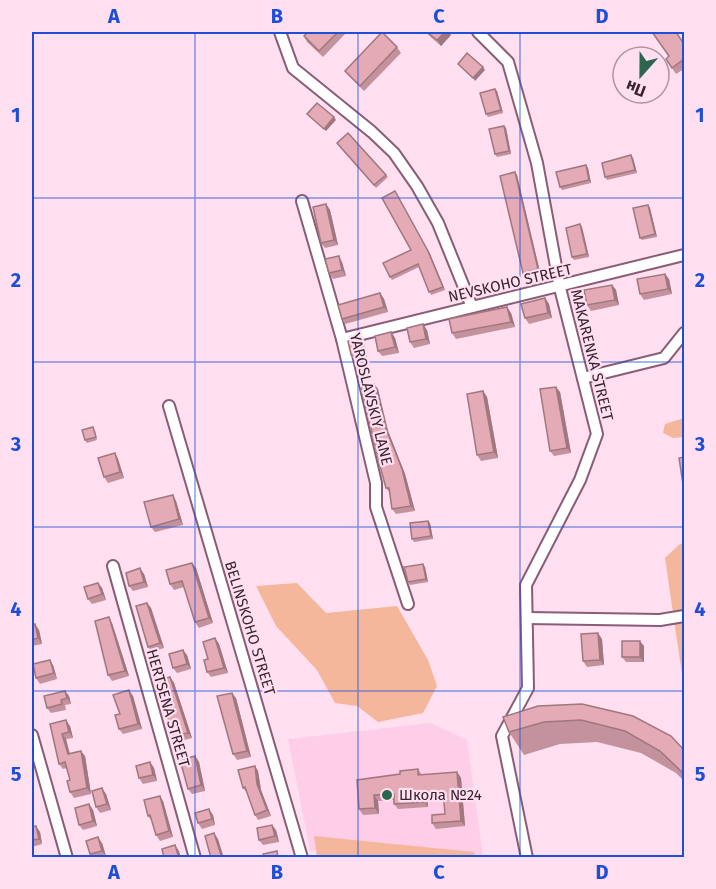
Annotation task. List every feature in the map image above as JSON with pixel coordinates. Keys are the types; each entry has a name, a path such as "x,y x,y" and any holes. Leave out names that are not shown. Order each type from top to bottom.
{"street":[{"path":"280,32 293,69 372,132 394,153 417,186 438,223 472,307"},
{"name":"MAKARENKA STREET","path":"478,32 508,62 537,163 560,288 597,434 580,480 526,585 528,688 502,736 527,858"},
{"name":"YAROSLAVSKIY LANE","path":"302,201 342,339 376,483 376,507 408,604"},
{"name":"NEVSKOHO STREET","path":"342,339 560,288 684,255"},
{"path":"583,378 664,358 684,333"},
{"name":"BELINSKOHO STREET","path":"169,406 302,858"},
{"name":"HERTSENA STREET","path":"113,566 195,858"},
{"path":"527,618 660,620 684,616"},
{"path":"32,735 67,858"}],"shaded area":[{"path":"684,418 684,437 673,438 663,433 665,424"},
{"path":"684,543 684,688 665,558"},
{"path":"297,583 326,613 397,606 428,660 437,686 423,713 378,722 357,706 335,703 317,670 276,626 256,586"},
{"name":"Школа №24","path":"431,723 467,740 483,857 377,858 310,850 288,739"},
{"path":"314,836 474,852 476,857 317,857"}],"building":[{"path":"308,32 338,32 319,51 304,36"},
{"path":"382,32 397,47 360,86 345,71"},
{"path":"427,32 445,32 437,40"},
{"path":"652,32 676,32 684,44 684,59 672,68 671,45 661,45"},
{"path":"467,53 483,67 473,78 458,64"},
{"path":"495,89 501,110 486,114 480,93"},
{"path":"317,103 334,117 324,129 307,114"},
{"path":"504,126 509,151 495,154 489,129"},
{"path":"348,133 386,175 374,185 337,143"},
{"path":"631,155 635,170 605,177 602,163"},
{"path":"586,165 589,180 560,187 556,172"},
{"path":"515,172 538,269 523,273 500,176"},
{"path":"395,191 428,251 443,287 429,292 418,264 390,277 383,263 411,250 382,198"},
{"path":"326,204 334,240 321,243 313,207"},
{"path":"648,205 655,234 640,238 633,208"},
{"path":"580,224 587,254 572,257 566,228"},
{"path":"339,256 342,270 329,273 325,259"},
{"path":"665,274 668,289 640,294 637,279"},
{"path":"612,285 615,300 587,305 584,290"},
{"path":"380,293 384,307 342,319 338,305"},
{"path":"545,298 548,313 525,318 521,304"},
{"path":"507,307 511,322 452,333 449,319"},
{"path":"423,324 426,339 410,342 407,328"},
{"path":"391,332 395,347 378,351 375,336"},
{"path":"360,339 363,353 351,355 348,341"},
{"path":"374,384 385,426 402,469 411,506 392,509 389,488 386,488 361,387"},
{"path":"556,387 567,448 550,451 540,389"},
{"path":"483,391 494,452 477,455 467,394"},
{"path":"93,427 96,437 85,440 82,430"},
{"path":"115,453 120,472 104,477 98,458"},
{"path":"684,457 684,491 679,458"},
{"path":"173,495 179,519 151,527 144,502"},
{"path":"428,521 431,536 412,539 410,523"},
{"path":"192,563 209,618 195,622 182,581 170,584 166,570"},
{"path":"423,564 426,579 408,582 404,567"},
{"path":"140,568 144,582 129,586 126,573"},
{"path":"98,583 102,594 88,599 84,587"},
{"path":"147,603 160,643 148,647 136,606"},
{"path":"109,617 125,671 108,675 95,621"},
{"path":"35,624 38,638 32,640 32,625"},
{"path":"598,633 600,660 583,661 581,634"},
{"path":"215,638 224,668 207,672 204,660 208,659 203,642"},
{"path":"622,641 640,641 640,657 622,657"},
{"path":"183,650 187,664 173,668 169,654"},
{"path":"50,660 54,673 36,678 33,664"},
{"path":"170,677 188,733 173,736 157,681"},
{"path":"129,690 138,724 119,729 115,715 120,714 113,695"},
{"path":"65,691 67,698 61,700 62,704 47,708 44,696"},
{"path":"232,693 247,751 233,754 217,696"},
{"path":"582,704 633,716 671,736 684,750 684,774 660,751 625,731 581,720 544,722 509,732 503,717 538,706"},
{"path":"66,720 69,732 62,734 68,754 81,751 87,788 70,792 67,781 70,780 65,762 59,764 50,724"},
{"path":"195,756 201,785 188,789 180,760"},
{"path":"150,762 153,775 139,778 136,766"},
{"path":"255,766 257,784 267,810 255,815 238,770"},
{"path":"418,769 418,775 457,772 461,821 432,823 432,815 445,814 443,791 423,792 424,802 394,804 394,794 374,795 375,808 359,809 357,780"},
{"path":"102,788 107,804 96,807 92,791"},
{"path":"160,796 169,831 156,835 144,800"},
{"path":"89,804 93,821 79,825 75,808"},
{"path":"209,809 212,819 198,823 195,813"},
{"path":"272,825 275,836 259,840 257,828"},
{"path":"36,826 39,839 32,840 32,827"},
{"path":"214,833 222,858 211,858 205,836"},
{"path":"98,837 102,851 90,854 86,841"},
{"path":"175,845 179,858 164,858 162,849"},
{"path":"277,851 278,858 264,858 263,854"}],"place":[{"name":"Школа №24","path":"387,795"}]}
